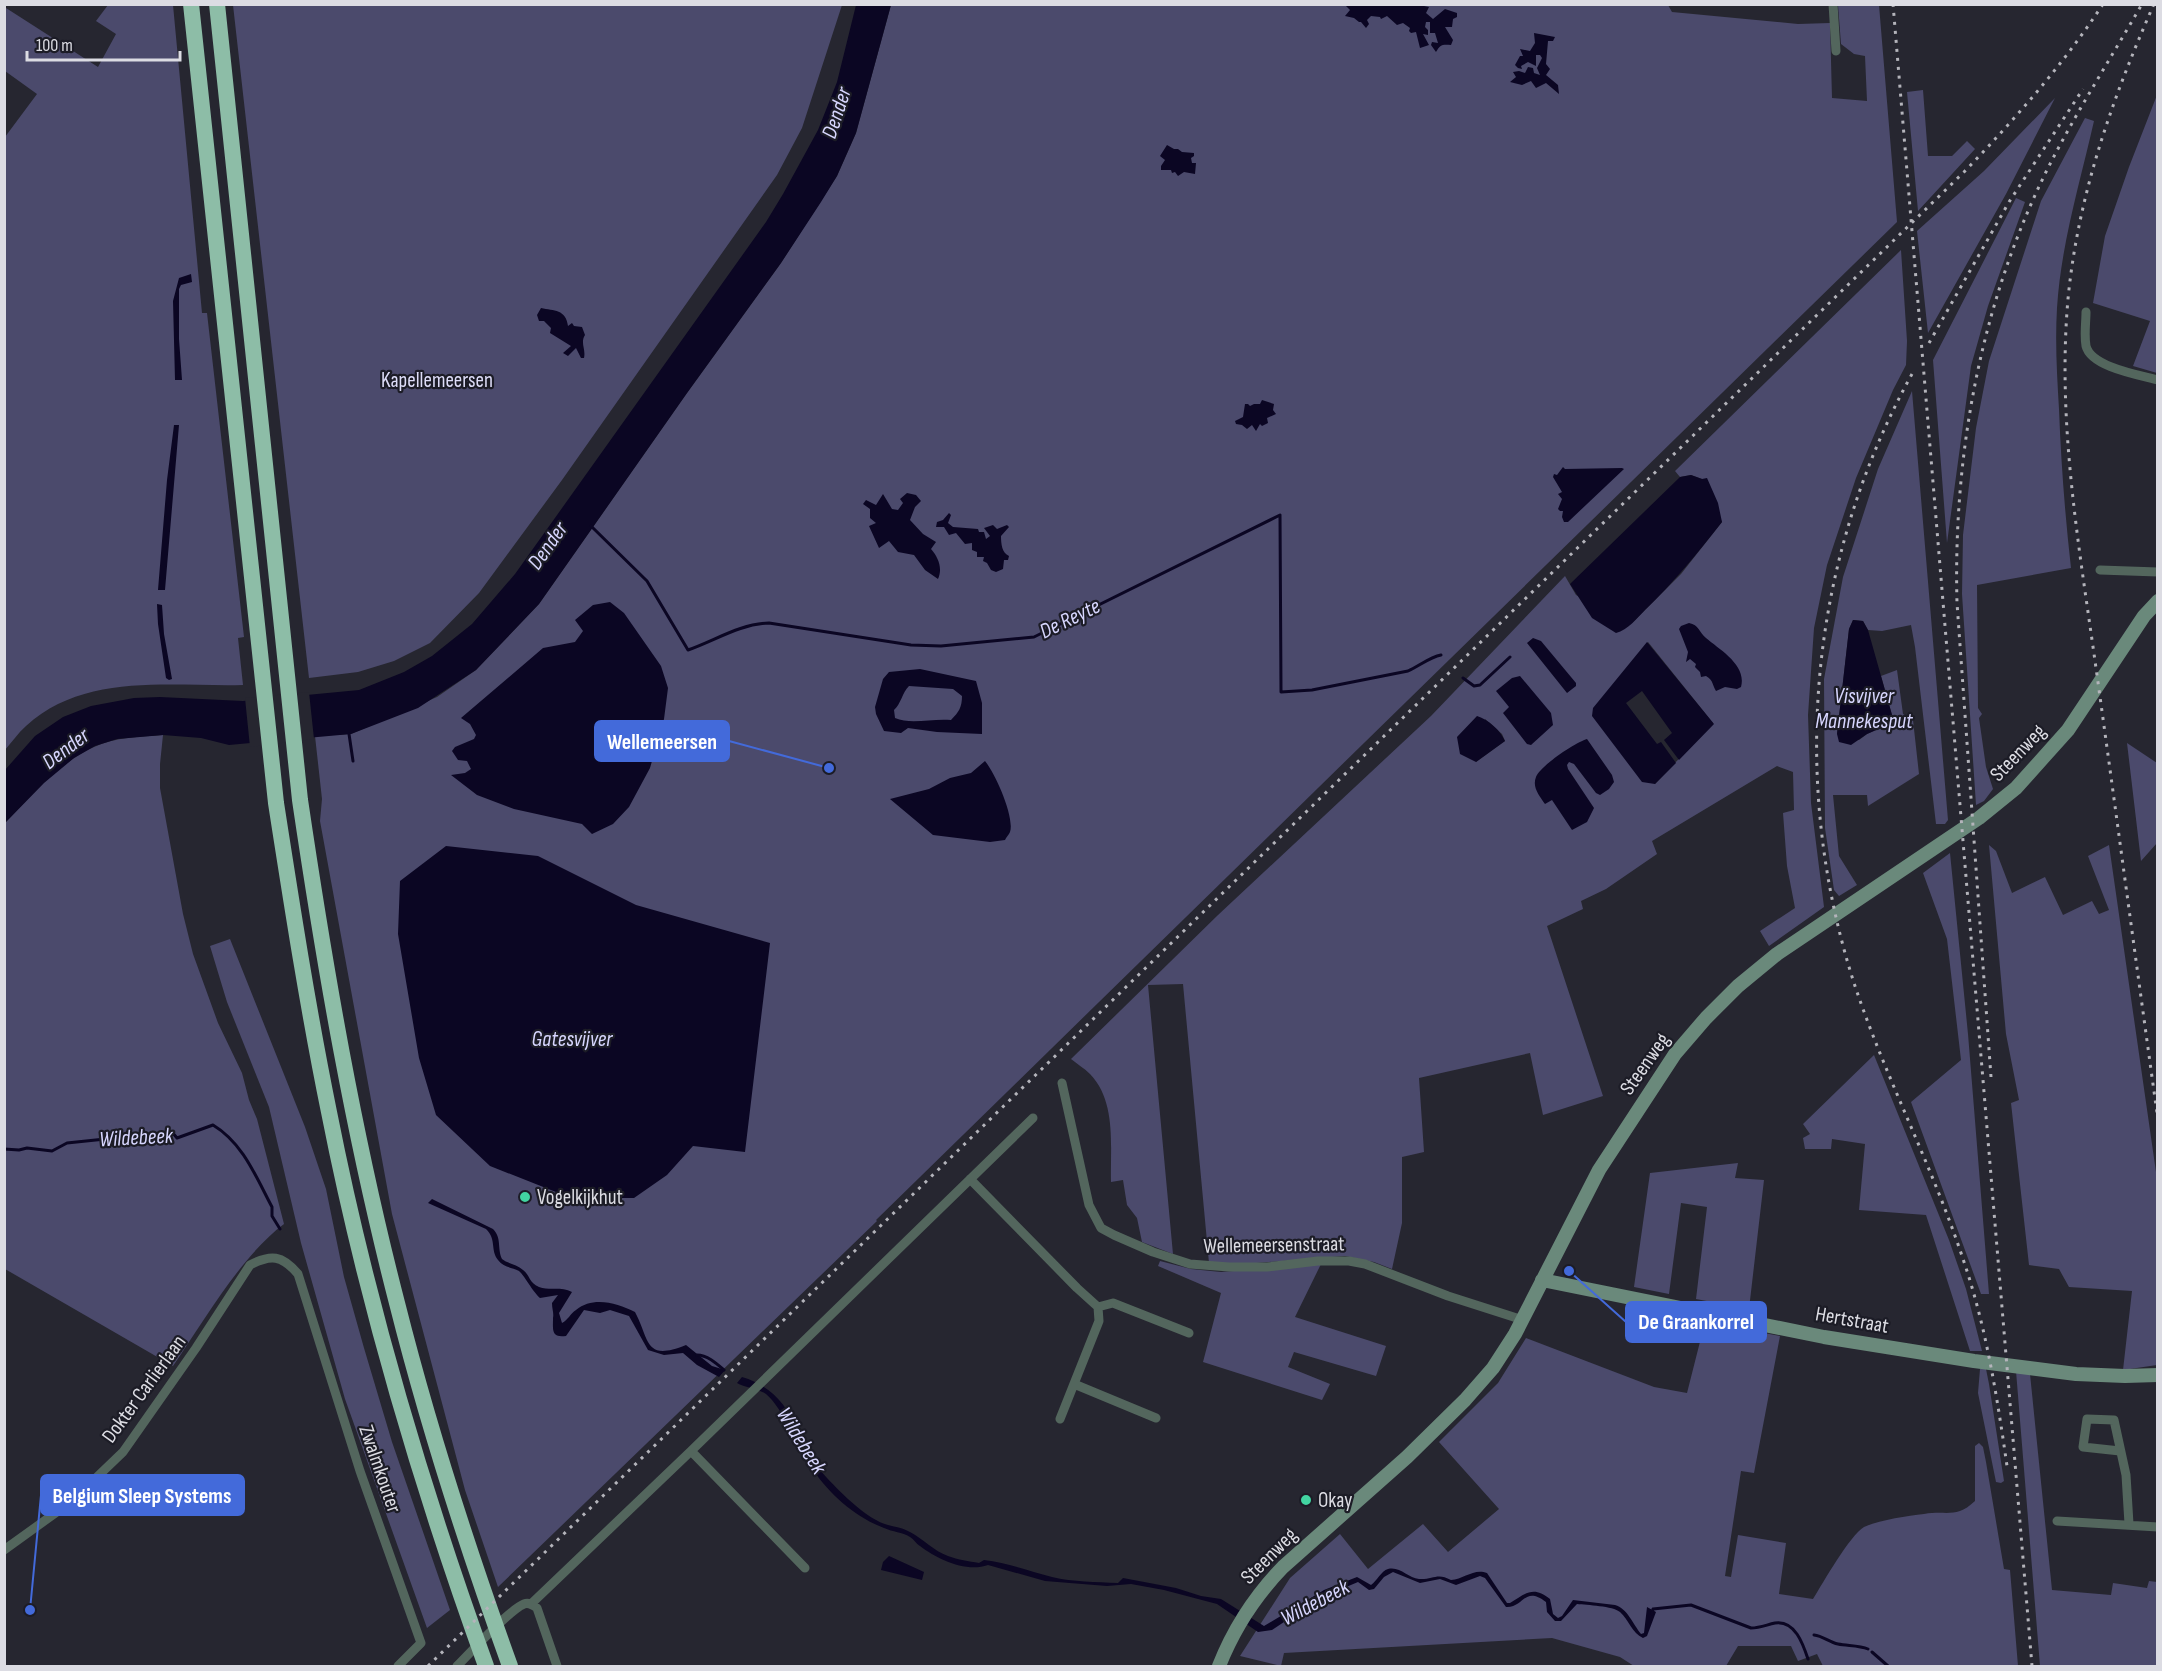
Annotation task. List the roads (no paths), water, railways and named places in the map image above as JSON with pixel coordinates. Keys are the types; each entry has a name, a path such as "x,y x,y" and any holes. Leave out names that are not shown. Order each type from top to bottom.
{"highway":[{"path":"191,4 259,653 276,803 293,915 329,1113 376,1314 426,1494 484,1661"},
{"path":"217,4 300,800 316,912 352,1106 397,1304 448,1486 510,1666"}],"main road":[{"name":"Steenweg","path":"1219,1666 1241,1619 1254,1599 1283,1567 1390,1473 1476,1388 1505,1352 1599,1170 1675,1054 1706,1017 1738,986 1777,954 1979,818 2016,788 2068,730 2144,616 2157,601"},
{"name":"Hertstraat","path":"1542,1280 1824,1337 1974,1361 2076,1374 2157,1375"}],"street":[{"path":"1833,4 1836,51"},
{"path":"2086,312 2086,344 2092,357 2105,365 2157,380"},
{"path":"2100,570 2157,572"},
{"name":"Wellemeersenstraat","path":"1062,1083 1089,1205 1101,1228 1114,1235 1153,1252 1190,1264 1267,1267 1318,1261 1349,1261 1365,1264 1448,1296 1523,1320"},
{"path":"531,1604 1033,1118"},
{"path":"970,1179 1098,1307 1099,1321 1060,1419"},
{"name":"Dokter Carlierlaan","path":"4,1550 72,1501 123,1452 196,1348 250,1265 263,1258 276,1257 290,1264 298,1274"},
{"name":"Zwalmkouter","path":"298,1274 360,1471 421,1643 398,1666"},
{"path":"1098,1307 1113,1303 1189,1333"},
{"path":"1074,1384 1156,1418"},
{"path":"2120,1451 2083,1447 2087,1419 2114,1420 2126,1475 2129,1524"},
{"path":"691,1451 805,1568"},
{"path":"2057,1521 2157,1527"},
{"path":"457,1666 506,1618 525,1604 531,1604 537,1608 557,1666"}],"water":[{"name":"Dender","path":"856,5 891,5 856,133 837,176 781,263 539,604 476,670 418,708 351,734 229,745 201,738 163,735 117,739 95,746 74,758 44,783 5,823 5,770 35,736 63,717 91,706 134,698 243,701 359,690 404,672 432,656 472,624 515,574 766,222 818,130 837,82"},
{"path":"1349,5 1429,7 1426,13 1433,19 1445,9 1457,13 1452,27 1445,27 1453,40 1451,45 1442,46 1436,52 1431,45 1432,42 1438,43 1435,33 1430,33 1430,22 1426,22 1425,27 1428,35 1423,34 1429,45 1420,48 1416,32 1411,33 1410,28 1403,23 1397,25 1387,16 1381,19 1371,16 1367,20 1369,24 1366,28 1354,18 1345,16 1350,10 1346,6"},
{"path":"1534,33 1555,37 1553,41 1548,41 1546,64 1550,69 1546,75 1558,85 1559,94 1546,83 1536,88 1531,81 1522,85 1510,82 1516,77 1513,72 1525,73 1528,67 1533,68 1534,73 1540,75 1537,68 1542,58 1540,55 1536,55 1536,66 1528,62 1521,66 1522,69 1515,65 1520,56 1523,56 1520,49 1530,51 1535,43"},
{"path":"1167,145 1182,152 1194,153 1191,158 1192,163 1196,163 1195,174 1184,172 1178,176 1171,170 1161,170 1165,160 1160,156"},
{"path":"191,274 192,282 181,285 179,289 182,380 175,380 173,301 179,278"},
{"path":"541,308 565,316 568,326 572,323 574,326 582,327 585,335 584,358 581,358 576,348 568,356 563,353 571,346 550,333 551,328 544,321 539,321 537,315"},
{"path":"1262,400 1274,404 1273,410 1276,414 1267,418 1268,423 1262,426 1260,424 1256,431 1252,425 1247,429 1236,424 1235,421 1243,417 1245,404 1250,406 1260,404"},
{"path":"174,425 179,425 165,590 158,590 167,480"},
{"path":"1563,467 1565,469 1624,469 1568,522 1564,522 1563,511 1558,509 1562,499 1558,494 1562,492 1553,477"},
{"path":"1691,475 1702,479 1707,478 1718,503 1722,522 1666,589 1632,623 1616,633 1592,618 1570,584 1680,477"},
{"path":"907,493 916,495 921,501 915,507 910,520 923,534 936,542 931,549 939,563 938,579 925,570 914,555 898,552 889,541 879,548 869,526 876,523 870,518 870,509 863,504 866,500 876,505 883,494 892,509 898,510 903,503 900,499"},
{"path":"949,513 951,515 948,523 953,527 978,529 979,532 984,532 986,539 990,536 984,528 993,525 997,529 1007,525 1009,527 1001,536 1003,550 1009,556 1008,560 1004,560 1003,569 996,572 991,570 983,561 984,557 977,557 977,552 972,550 972,543 965,544 956,533 949,535 944,527 936,527 937,522 943,520"},
{"path":"610,602 624,613 661,666 668,688 664,719 650,768 629,807 613,824 592,834 582,824 514,809 477,795 451,775 465,773 471,769 467,761 458,760 452,751 455,747 474,739 476,735 470,724 461,718 543,648 575,642 583,631 575,620 593,605"},
{"path":"157,604 162,605 164,634 172,679 169,680 166,678"},
{"name":"Visvijver Mannekesput","path":"1853,620 1863,621 1868,630 1894,722 1867,734 1851,745 1839,742 1837,734 1849,629"},
{"path":"1689,623 1697,627 1736,665 1742,679 1741,687 1737,689 1725,687 1716,691 1709,678 1701,677 1695,667 1696,664 1690,659 1686,662 1688,652 1679,629"},
{"path":"1533,638 1541,641 1576,683 1576,686 1567,693 1527,643"},
{"path":"1647,642 1714,724 1679,760 1664,740 1672,733 1642,691 1626,703 1657,744 1661,742 1676,763 1655,784 1642,782 1592,716 1593,708"},
{"path":"920,669 976,681 982,703 982,734 908,728 901,733 884,731 875,707 883,679 889,672","holes":["909,686 953,689 962,696 962,700 960,709 951,720 908,721 895,718 894,710"]},
{"path":"1520,676 1551,713 1553,725 1531,745 1527,744 1503,713 1509,707 1496,691 1512,678"},
{"path":"1477,716 1494,726 1505,741 1476,762 1460,754 1457,737"},
{"path":"1587,739 1612,775 1614,782 1600,795 1574,764 1569,762 1568,769 1594,808 1587,822 1572,830 1552,800 1545,804 1537,791 1535,781 1539,772 1551,761 1567,749"},
{"path":"985,761 999,785 1010,816 1010,832 1005,840 990,842 933,835 890,799 929,789 950,778 971,773"},
{"name":"Gatesvijver","path":"446,846 538,856 636,905 770,943 745,1152 693,1146 667,1175 634,1198 571,1198 490,1166 436,1115 419,1058 398,934 400,881"},
{"path":"432,1199 493,1229 498,1236 502,1259 521,1268 536,1285 572,1292 559,1313 562,1323 576,1310 590,1303 605,1302 621,1306 635,1312 650,1345 655,1349 672,1350 686,1345 712,1366 725,1370 719,1377 697,1365 683,1353 664,1355 648,1350 629,1316 610,1310 600,1313 584,1310 566,1336 558,1336 553,1329 552,1303 558,1295 540,1298 519,1271 500,1263 486,1229 428,1203"},
{"path":"742,1377 760,1385 785,1407 816,1464 855,1505 872,1518 915,1535 948,1556 979,1563 984,1560 993,1561 1068,1580 1118,1583 1123,1578 1176,1588 1201,1596 1221,1599 1264,1626 1324,1590 1357,1577 1371,1585 1388,1569 1419,1579 1438,1576 1451,1580 1478,1572 1487,1573 1507,1603 1529,1592 1539,1592 1550,1599 1553,1614 1558,1618 1573,1600 1615,1605 1626,1613 1641,1634 1644,1633 1647,1607 1656,1612 1647,1636 1643,1638 1636,1633 1620,1612 1612,1608 1577,1604 1561,1621 1555,1621 1547,1612 1546,1602 1539,1597 1528,1596 1517,1604 1506,1607 1485,1578 1480,1576 1456,1585 1440,1579 1420,1583 1393,1572 1384,1577 1374,1589 1369,1590 1358,1582 1320,1598 1272,1630 1258,1632 1217,1604 1164,1590 1131,1584 1107,1586 1045,1581 988,1565 961,1566 935,1556 907,1535 874,1524 845,1505 814,1471 772,1401 766,1394 737,1383"},
{"path":"889,1556 924,1572 922,1580 881,1570 883,1562"}],"waterway":[{"name":"De Reyte","path":"591,526 647,581 688,650 738,629 769,623 911,645 941,646 1034,637 1280,515 1281,692 1312,690 1408,671 1441,655"},
{"name":"De Reyte","path":"1463,678 1474,686 1480,685 1510,657"},
{"path":"349,734 353,761"},
{"name":"Wildebeek","path":"4,1149 27,1148 52,1151 67,1143 172,1132 177,1138 213,1125 233,1141 241,1151 272,1207 272,1216 280,1229"},
{"name":"Wildebeek","path":"697,1355 708,1358 724,1370"},
{"name":"Wildebeek","path":"1652,1614 1653,1609 1691,1605 1751,1628 1782,1623 1788,1625 1797,1634 1808,1659"},
{"path":"1814,1635 1838,1644 1868,1649"},
{"path":"1872,1652 1888,1666"}],"railway":[{"path":"1893,4 2032,1666"},
{"path":"428,1666 1964,172 2038,91 2072,49 2103,4"},
{"path":"1991,1077 1957,603 1957,547 1966,435 1989,324 2005,270 2025,217 2060,145 2142,4"},
{"path":"2154,4 2111,112 2080,222 2068,299 2065,392 2077,530 2158,1120"},
{"path":"1929,343 2009,202 2083,89"},
{"path":"1912,374 1877,445 1850,519 1831,595 1820,672 1817,751 1821,829 1834,906 1854,983 1880,1053 1951,1224 1971,1284 1990,1361 2007,1466"}],"place":[{"name":"Wellemeersen","path":"829,768"},
{"name":"Vogelkijkhut","path":"525,1197"},
{"name":"De Graankorrel","path":"1569,1271"},
{"name":"Okay","path":"1306,1500"},
{"name":"Belgium Sleep Systems","path":"30,1610"}],"park label":[{"name":"Kapellemeersen","path":"437,380"}]}
